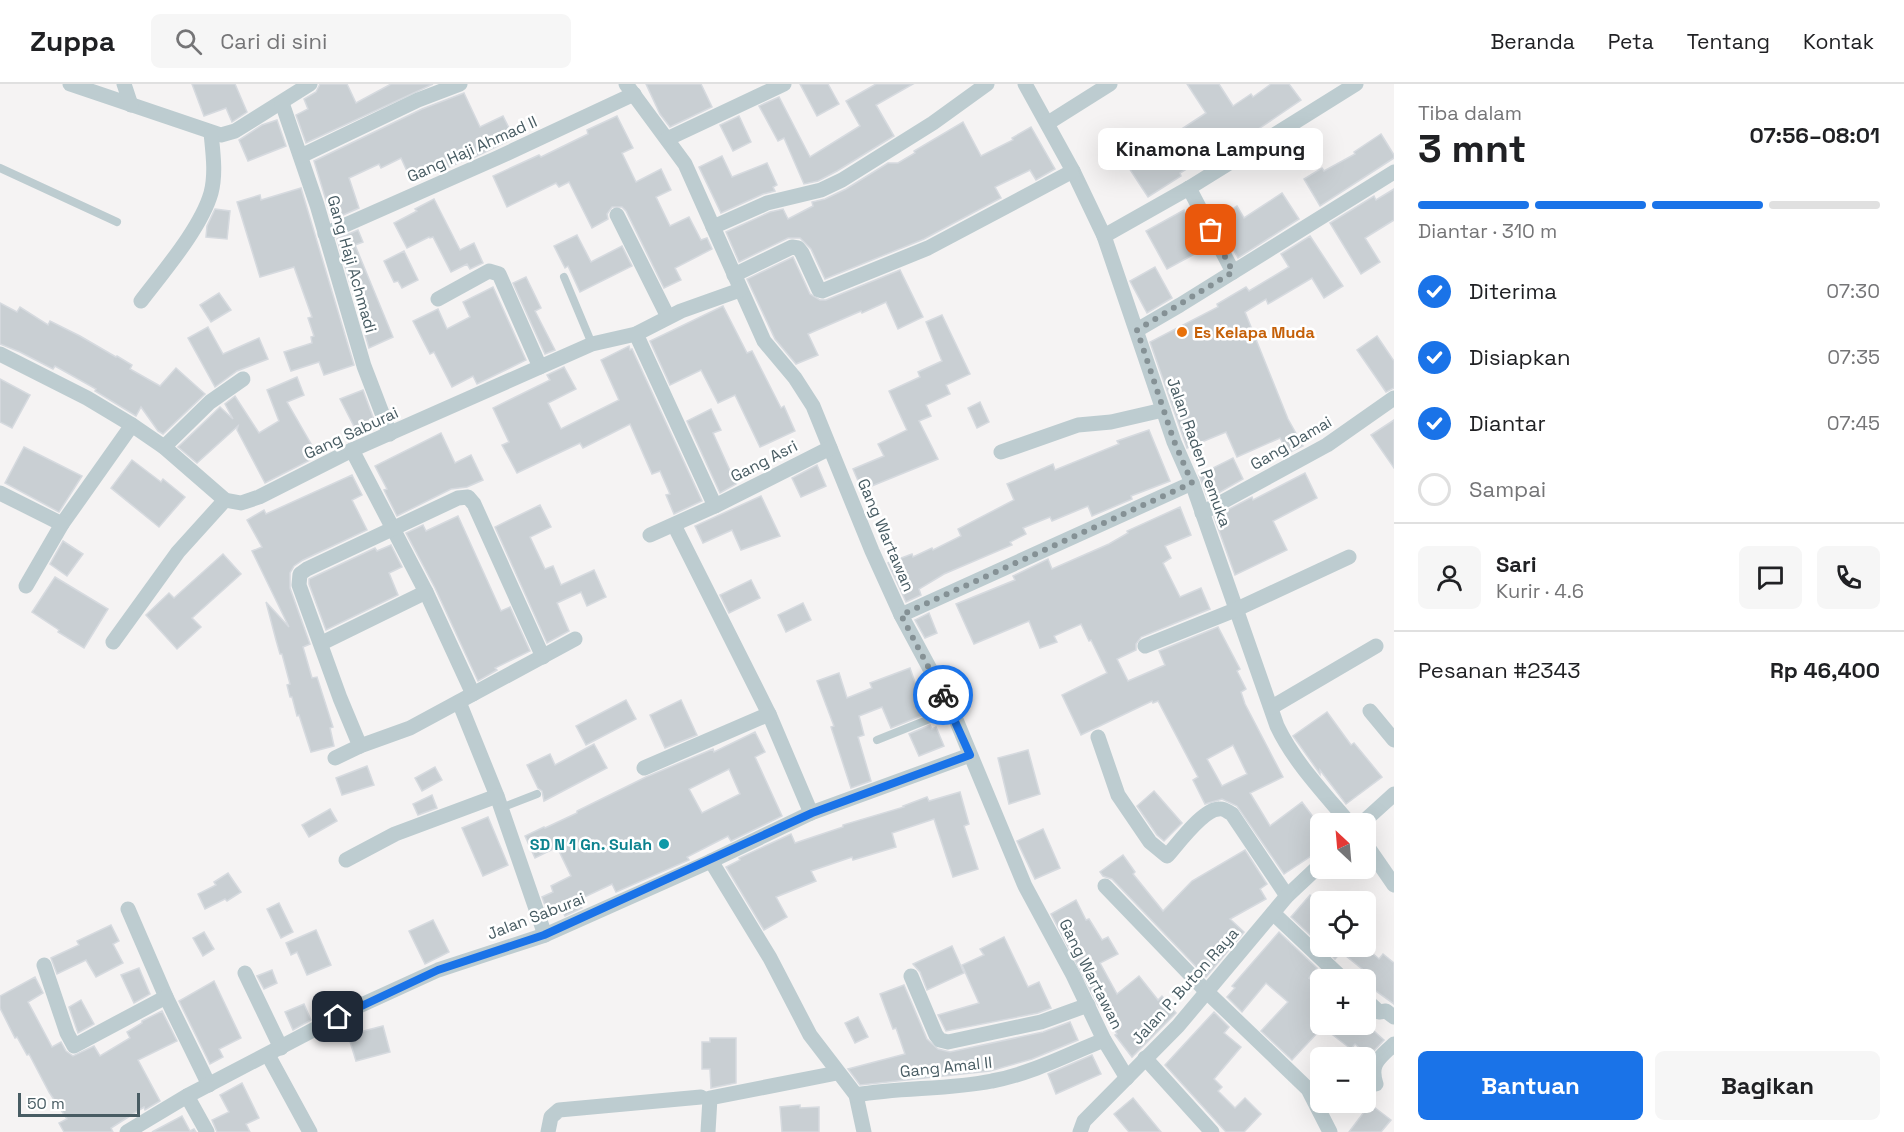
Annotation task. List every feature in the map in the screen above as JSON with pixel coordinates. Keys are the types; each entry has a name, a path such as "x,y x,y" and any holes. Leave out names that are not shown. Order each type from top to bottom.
{"street":[{"path":"70,84 221,135 228,134 310,84"},
{"path":"124,84 131,105"},
{"path":"301,156 418,100 460,84"},
{"path":"667,138 784,84"},
{"path":"713,227 767,203 813,192 842,180 933,123 987,84"},
{"name":"Jalan Raden Pemuka","path":"1025,84 1073,171 1104,236 1174,441 1192,483 1235,610 1283,738 1304,769 1341,813"},
{"path":"1048,123 1110,84"},
{"path":"1104,236 1189,188 1356,84"},
{"name":"Gang Wartawan","path":"630,89 685,164 764,341 795,378 813,406 872,551 901,615 951,710 1025,886 1104,1040 1127,1078"},
{"name":"Gang Haji Ahmad II","path":"325,234 528,144 630,89"},
{"name":"Gang Haji Achmadi","path":"282,103 301,156 364,366 390,435"},
{"path":"141,301 191,232 211,194 214,166 211,133"},
{"path":"734,275 792,247 798,248 819,290 822,291 928,248 1073,171"},
{"path":"1137,330 1394,172"},
{"path":"1189,188 1233,272"},
{"path":"617,215 668,317"},
{"path":"438,299 489,271 499,274 540,367"},
{"name":"Gang Saburai","path":"225,500 235,503 247,502 352,450 592,344 636,334 668,317 741,290"},
{"path":"636,334 715,506"},
{"path":"0,354 87,398 132,425 164,447 225,500 172,560 113,642"},
{"path":"164,447 210,402 243,379"},
{"name":"Gang Damai","path":"1202,513 1327,445 1394,398"},
{"path":"1001,452 1078,425 1111,422 1163,410"},
{"path":"26,586 62,524 132,425"},
{"name":"Gang Asri","path":"650,535 715,506 830,448"},
{"path":"352,450 426,592 473,694"},
{"path":"901,615 1192,483"},
{"path":"0,493 62,524"},
{"path":"360,746 340,698 300,585 300,574 458,498 463,496 471,498 543,657"},
{"path":"674,525 769,714 812,813"},
{"path":"1145,646 1235,610 1349,557"},
{"path":"322,643 426,592"},
{"path":"335,758 360,746 410,728 575,639"},
{"path":"1272,707 1376,646"},
{"path":"459,702 499,802 544,935"},
{"path":"1370,711 1394,740"},
{"path":"644,768 769,714"},
{"path":"1098,736 1118,795 1150,842 1167,856 1204,815 1213,810 1224,810 1232,814 1287,896"},
{"name":"Jalan Saburai","path":"127,1132 187,1096 357,1007 438,970 544,935 711,861 812,813 970,755"},
{"path":"1373,813 1394,794"},
{"path":"346,860 395,834 499,802"},
{"path":"1376,859 1394,885"},
{"path":"711,861 770,958 810,1035 856,1095 864,1132"},
{"name":"Jalan P. Buton Raya","path":"1080,1132 1084,1121 1178,1026 1287,896 1310,874"},
{"path":"1105,886 1206,991 1308,1089 1330,1132"},
{"path":"128,909 166,997 209,1085"},
{"path":"1273,914 1332,969"},
{"path":"44,965 74,1046 166,997"},
{"path":"245,974 274,1052 310,1132"},
{"path":"911,976 936,1035 940,1040 948,1042 1041,1022 1088,1005"},
{"path":"1376,1009 1379,1012 1386,1011 1394,1017"},
{"name":"Gang Amal II","path":"856,1095 992,1082 1015,1076 1104,1040"},
{"path":"1376,1062 1394,1044"},
{"path":"1145,1058 1212,1132"},
{"path":"708,1132 710,1098 837,1073"},
{"path":"187,1096 207,1132"},
{"path":"548,1132 551,1117 559,1110 700,1097"}],"lane":[{"path":"0,168 117,222"},
{"path":"564,277 592,344"},
{"path":"877,740 951,710"},
{"path":"499,802 537,794"}],"building":[{"path":"192,84 235,84 247,112 232,122 226,108 204,116"},
{"path":"320,84 347,84 356,103 391,84 433,84 306,143 296,115 308,109 304,99 316,92"},
{"path":"646,84 701,84 712,107 670,127 660,114"},
{"path":"800,84 828,84 839,104 817,116"},
{"path":"876,84 913,84 876,105 894,136 837,171 818,181 804,184 784,138 778,141 759,106 779,97 810,157 860,126 846,101"},
{"path":"1187,84 1219,84 1233,106 1251,94 1253,97 1271,84 1289,84 1301,100 1251,134 1250,132 1180,173 1181,176 1148,197 1127,165 1206,113"},
{"path":"464,93 480,127 503,116 514,138 475,157 475,155 412,182 401,158 381,168 379,164 349,178 359,208 332,220 314,161 422,109"},
{"path":"617,116 633,148 622,153 636,182 661,169 671,190 656,197 670,226 689,217 701,240 707,238 712,249 675,268 681,280 664,288 622,207 612,207 607,214 608,219 592,228 569,182 559,187 556,183 507,207 493,176 539,155 541,157 588,134 587,130"},
{"path":"739,116 751,142 733,151 720,125"},
{"path":"277,120 286,146 248,161 239,140 262,125"},
{"path":"963,122 981,156 1013,140 1012,138 1031,127 1055,169 1036,180 1030,170 995,187 1001,198 924,239 825,279 811,249 800,238 788,238 739,262 726,232 770,212 783,209 788,219 813,206 812,202 825,199 846,189 888,163 898,163"},
{"path":"1381,134 1394,158 1320,206 1304,179 1322,168 1324,171 1355,154 1354,152"},
{"path":"722,156 732,177 767,163 777,185 773,187 775,191 721,213 699,167"},
{"path":"301,188 354,365 324,375 319,362 291,371 284,352 312,343 311,337 314,336 308,318 312,317 294,267 260,277 237,202 260,195 261,200"},
{"path":"1394,189 1394,220 1365,238 1380,262 1361,274 1330,223 1374,196 1376,200"},
{"path":"1282,193 1299,219 1238,258 1216,219 1237,206 1244,218"},
{"path":"434,199 460,250 474,243 483,263 470,269 467,264 451,272 433,237 407,248 394,223"},
{"path":"215,209 230,211 227,239 206,237 207,226"},
{"path":"1184,210 1202,250 1167,269 1146,231"},
{"path":"358,230 363,242 355,245 393,337 369,348 337,239"},
{"path":"577,235 591,262 622,246 632,266 580,292 568,266 565,268 554,246"},
{"path":"1310,236 1343,286 1324,298 1312,278 1268,304 1266,299 1245,312 1288,419 1303,446 1288,453 1280,438 1237,457 1226,432 1187,448 1150,342 1218,307 1217,304 1246,287 1249,291 1289,267 1281,254"},
{"path":"404,251 418,280 402,288 398,281 394,282 384,261"},
{"path":"793,257 810,294 820,300 826,300 900,270 923,317 898,329 886,302 862,313 861,311 808,334 818,355 796,364 775,339 747,279"},
{"path":"1155,267 1172,298 1147,313 1130,281"},
{"path":"526,277 541,308 535,311 555,350 545,354 513,283"},
{"path":"493,287 526,360 477,384 473,376 452,387 434,352 430,354 413,321 438,309 447,329 470,317 463,302"},
{"path":"219,293 231,310 211,322 200,305"},
{"path":"0,303 17,312 20,307 48,325 50,321 80,336 132,365 130,369 160,386 176,368 205,394 163,434 158,431 141,407 136,416 95,391 96,389 55,366 53,369 0,344"},
{"path":"723,306 747,353 752,351 781,408 784,406 795,431 760,447 735,395 718,403 701,370 670,385 650,341"},
{"path":"942,315 970,374 946,385 950,394 926,405 931,416 919,421 938,459 862,490 853,469 884,456 878,444 907,430 889,391 920,377 918,372 942,361 926,322"},
{"path":"208,327 223,354 259,338 268,359 237,371 215,387 188,338"},
{"path":"1377,336 1394,361 1394,388 1386,392 1357,350"},
{"path":"629,346 702,501 674,514 666,495 670,494 660,471 652,474 630,424 583,448 580,443 517,473 502,445 509,442 493,408 550,380 547,375 564,367 576,389 548,403 561,429 619,400 601,360"},
{"path":"297,377 304,395 287,402 318,456 265,483 237,430 238,426 197,463 178,447 220,407 233,419 225,404 235,396 259,433 279,421 267,390"},
{"path":"0,379 30,395 12,428 0,422"},
{"path":"363,390 377,428 359,436 340,399"},
{"path":"980,402 989,422 977,428 968,408"},
{"path":"711,409 721,430 713,433 736,484 720,493 687,421"},
{"path":"1394,420 1394,468 1371,435"},
{"path":"1149,430 1170,481 1131,496 1132,499 1092,516 1088,506 1052,521 1050,517 1023,528 1026,534 1010,542 1012,545 944,574 919,589 921,595 906,602 888,563 912,554 913,557 932,548 933,550 961,536 958,529 1014,500 1007,484 1053,464 1055,470 1119,444 1117,441"},
{"path":"441,433 455,463 471,455 483,480 467,487 451,489 397,516 375,466"},
{"path":"24,447 82,476 59,512 5,483"},
{"path":"1233,458 1243,479 1208,499 1199,475"},
{"path":"132,460 161,482 163,479 185,497 159,527 111,488"},
{"path":"817,465 826,486 801,497 792,478"},
{"path":"1305,473 1317,498 1273,521 1287,550 1235,575 1214,517"},
{"path":"352,475 362,495 352,500 367,530 303,560 294,566 290,573 290,588 310,644 303,647 312,678 317,677 333,727 330,728 334,746 311,752 299,715 297,716 292,697 290,697 287,685 290,684 266,602 289,627 252,551 262,547 247,520 264,510 266,514"},
{"path":"761,496 780,536 741,550 732,530 703,543 695,526"},
{"path":"540,505 551,527 530,537 545,569 553,566 561,585 594,570 606,597 587,606 581,592 557,603 569,631 547,643 495,527"},
{"path":"1180,507 1191,535 1165,546 1171,558 1163,563 1180,597 1201,588 1210,609 1141,637 1136,644 1136,650 1117,659 1128,681 1165,665 1159,651 1218,627 1240,669 1237,671 1246,689 1241,692 1245,704 1283,777 1250,793 1270,826 1302,802 1310,813 1310,857 1284,874 1237,806 1222,799 1205,804 1193,780 1198,777 1158,701 1153,703 1152,701 1081,735 1062,695 1107,673 1081,624 1054,636 1057,642 1040,648 1029,621 974,644 956,604 1015,580 1013,576 1048,559 1052,569 1109,544 1128,533 1127,531","holes":["1233,745 1247,774 1222,786 1207,759"]},
{"path":"458,516 501,611 510,607 530,651 495,668 497,670 478,681 435,588 406,533 423,525 426,531"},
{"path":"63,541 83,554 67,576 50,564"},
{"path":"391,545 402,567 389,573 398,595 326,630 309,579 375,548 377,551"},
{"path":"223,554 241,574 192,618 201,627 177,649 146,615 169,593 174,598"},
{"path":"55,577 108,609 84,648 32,612"},
{"path":"751,580 760,598 729,613 720,595"},
{"path":"803,603 811,620 786,632 778,615"},
{"path":"929,613 937,633 925,638 915,620"},
{"path":"910,668 926,714 891,728 882,707 859,716 864,735 858,737 871,781 851,788 831,727 834,726 817,681 839,673 847,698 872,688 870,683"},
{"path":"626,700 636,719 586,745 576,726"},
{"path":"681,700 697,735 665,748 650,715"},
{"path":"1327,712 1351,745 1354,743 1382,777 1346,804 1320,770 1320,774 1293,736"},
{"path":"930,725 932,729 936,727 944,746 919,756 909,734"},
{"path":"755,732 765,752 755,757 782,816 731,841 728,836 687,857 689,860 616,892 612,884 578,900 582,908 565,916 561,909 548,914 542,897 553,892 551,886 571,876 557,847 535,858 525,836 577,813 646,777 713,749 714,752","holes":["729,769 740,794 702,813 689,789"]},
{"path":"594,744 607,768 544,801 542,791 538,788 527,765 550,754 555,765"},
{"path":"1028,750 1040,794 1009,804 998,758"},
{"path":"367,766 374,785 342,795 336,778"},
{"path":"435,767 442,780 422,791 415,778"},
{"path":"1154,791 1182,823 1164,841 1157,835 1137,806"},
{"path":"960,792 969,824 964,826 978,869 953,877 934,819 892,833 896,847 853,860 852,857 811,871 816,881 776,897 787,917 764,930 726,867 740,860 739,858 791,834 795,843 843,827 843,825 904,807 927,797 929,801"},
{"path":"432,795 437,808 418,815 413,804"},
{"path":"330,809 337,821 309,837 302,825"},
{"path":"488,817 508,865 483,876 462,828"},
{"path":"1043,829 1060,868 1035,879 1017,841"},
{"path":"1245,850 1267,884 1260,889 1266,899 1230,919 1244,932 1206,977 1112,879 1103,876 1100,872 1123,855 1135,872 1133,874 1163,911 1192,881"},
{"path":"228,873 241,892 227,901 225,899 205,909 198,894 216,885 214,882"},
{"path":"1310,895 1310,935 1291,917"},
{"path":"1076,900 1086,920 1089,919 1102,940 1108,937 1118,954 1100,963 1117,994 1139,976 1158,1000 1162,996 1176,1013 1132,1057 1115,1035 1117,1034 1101,1006 1099,1007 1051,914"},
{"path":"279,903 293,932 281,938 267,909"},
{"path":"433,920 449,952 425,964 409,931"},
{"path":"111,925 119,941 113,944 123,963 96,977 86,960 57,974 51,958 79,945 77,941"},
{"path":"316,930 331,965 307,975 297,952 291,955 286,943"},
{"path":"204,932 214,949 203,956 193,938"},
{"path":"1279,932 1317,968 1310,969 1309,978 1310,1035 1315,1035 1292,1060 1261,1031 1288,1002 1266,983 1242,1012 1227,997 1235,988 1232,986"},
{"path":"1004,937 1028,987 1039,982 1051,1008 1038,1013 946,1031 938,1015 979,1003 962,965 984,955 980,949"},
{"path":"952,946 964,973 927,990 920,972 913,964"},
{"path":"1383,954 1394,963 1394,1004 1376,991 1376,969 1362,969 1347,957 1376,956 1379,959"},
{"path":"139,968 150,994 134,1003 121,975"},
{"path":"272,970 277,983 264,989 257,976"},
{"path":"35,977 43,993 28,1002 52,1047 61,1042 66,1051 73,1056 94,1046 100,1056 130,1038 127,1032 142,1021 162,1011 177,1041 138,1060 160,1101 145,1110 144,1107 111,1128 113,1132 64,1132 59,1123 67,1119 49,1092 29,1054 27,1055 17,1037 15,1038 0,1008 0,996"},
{"path":"214,981 241,1038 219,1049 223,1057 210,1064 179,1001"},
{"path":"904,985 927,1039 938,1049 950,1052 1043,1032 1070,1022 1078,1040 1032,1059 990,1071 860,1085 848,1069 905,1054 880,994"},
{"path":"81,1000 94,1024 78,1033 69,1007"},
{"path":"304,1004 311,1020 293,1030 285,1012"},
{"path":"1214,1012 1229,1027 1224,1033 1241,1047 1214,1079 1222,1087 1218,1091 1235,1108 1245,1098 1261,1114 1244,1132 1226,1132 1165,1065"},
{"path":"858,1017 868,1037 855,1043 845,1023"},
{"path":"383,1026 390,1052 356,1061 348,1035"},
{"path":"1376,1033 1384,1040 1376,1049 1358,1047 1355,1044 1348,1047 1333,1035 1376,1035"},
{"path":"710,1038 736,1038 736,1083 711,1088 710,1069 702,1069 702,1042 710,1042"},
{"path":"1092,1055 1101,1074 1056,1094 1048,1074"},
{"path":"242,1083 259,1118 246,1124 250,1132 217,1132 212,1120 229,1112 220,1095"},
{"path":"1133,1098 1161,1132 1129,1132 1114,1114"},
{"path":"800,1105 800,1108 819,1107 819,1132 782,1132 780,1107"},
{"path":"1376,1109 1391,1120 1381,1132 1349,1132 1363,1113 1376,1113"},
{"path":"182,1116 190,1131 194,1129 196,1132 152,1132"}],"way so far":[{"path":"943,695 901,615 1192,483 1174,441 1137,330 1233,272 1211,230"}],"place":[{"name":"Kinamona Lampung","path":"1211,230"},
{"name":"Es Kelapa Muda","path":"1182,332"},
{"name":"SD N 1 Gn. Sulah","path":"664,844"}],"route":[{"path":"338,1017 438,970 544,935 711,861 812,813 970,755 943,695"}]}
